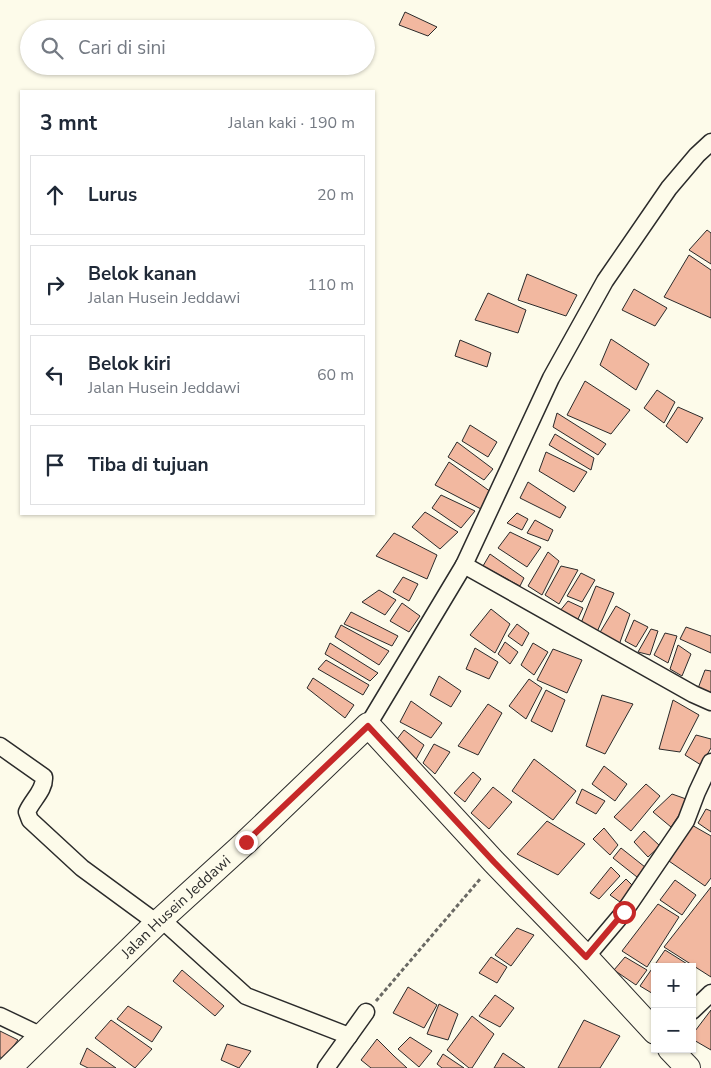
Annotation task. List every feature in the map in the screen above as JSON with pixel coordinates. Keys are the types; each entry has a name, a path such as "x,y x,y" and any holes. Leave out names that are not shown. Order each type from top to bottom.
{"street":[{"path":"651,1028 368,726 464,565 552,378 605,281 669,188 696,155 711,142"},
{"path":"464,565 693,694 711,702"},
{"name":"Jalan Husein Jeddawi","path":"8,1068 159,921 246,842 368,726"},
{"path":"0,746 44,777 42,788 26,812 30,820 82,868 159,921 246,996 350,1036"},
{"path":"586,957 624,912 686,821 711,762"},
{"path":"695,1008 711,993"},
{"path":"326,1068 366,1012"},
{"path":"0,1016 42,1036"}],"path":[{"path":"366,1012 494,862"}],"building":[{"path":"405,12 437,27 428,36 399,25"},
{"path":"707,230 711,233 711,264 689,250"},
{"path":"689,255 711,270 711,318 664,297"},
{"path":"527,274 577,295 566,316 518,300"},
{"path":"634,289 667,308 655,326 622,310"},
{"path":"488,293 526,310 518,333 475,320"},
{"path":"611,339 649,364 636,390 600,365"},
{"path":"460,340 491,353 487,367 455,356"},
{"path":"585,381 630,410 611,434 567,415"},
{"path":"657,390 675,402 664,423 644,408"},
{"path":"678,407 703,418 687,443 666,426"},
{"path":"557,413 606,444 598,455 553,427"},
{"path":"470,425 497,442 488,457 462,441"},
{"path":"555,434 594,458 591,470 549,445"},
{"path":"457,442 493,469 484,480 448,457"},
{"path":"546,452 587,472 574,492 539,471"},
{"path":"449,462 491,492 481,509 435,485"},
{"path":"528,482 566,507 560,518 520,498"},
{"path":"441,495 475,511 461,528 432,508"},
{"path":"425,512 458,532 440,549 412,527"},
{"path":"517,513 528,519 522,530 507,523"},
{"path":"535,520 553,530 548,541 527,533"},
{"path":"510,532 541,547 527,567 498,548"},
{"path":"394,533 437,555 427,579 376,556"},
{"path":"548,552 559,561 542,595 528,586"},
{"path":"490,554 524,578 520,586 483,566"},
{"path":"561,566 578,570 559,604 545,595"},
{"path":"581,573 595,580 582,602 567,596"},
{"path":"403,577 418,584 409,601 393,592"},
{"path":"596,586 614,593 597,632 581,623"},
{"path":"379,590 396,600 385,615 362,602"},
{"path":"568,601 583,608 578,619 559,612"},
{"path":"402,603 420,616 409,632 390,621"},
{"path":"616,606 630,614 619,645 599,634"},
{"path":"491,609 510,624 495,653 470,635"},
{"path":"351,612 398,636 392,646 344,624"},
{"path":"634,620 648,627 636,647 625,641"},
{"path":"517,624 529,633 522,646 508,636"},
{"path":"341,625 389,651 379,665 335,637"},
{"path":"686,627 711,636 711,653 680,639"},
{"path":"651,629 658,631 650,655 638,652"},
{"path":"665,633 677,636 668,663 654,655"},
{"path":"505,642 518,652 510,664 498,654"},
{"path":"330,643 378,673 370,681 325,654"},
{"path":"533,643 548,652 534,675 521,665"},
{"path":"678,645 691,654 682,676 670,669"},
{"path":"475,648 498,662 489,679 466,669"},
{"path":"553,649 582,660 567,693 537,680"},
{"path":"326,660 369,685 363,695 318,669"},
{"path":"705,670 711,671 711,695 697,691"},
{"path":"439,676 461,691 451,707 430,695"},
{"path":"313,678 354,705 345,718 307,688"},
{"path":"529,679 542,688 526,719 509,706"},
{"path":"546,690 565,700 552,732 531,721"},
{"path":"602,695 633,704 605,754 586,746"},
{"path":"673,700 699,715 680,752 659,749"},
{"path":"411,701 442,723 431,738 400,722"},
{"path":"488,704 502,713 478,755 458,746"},
{"path":"404,730 424,745 414,763 394,743"},
{"path":"696,735 711,739 711,748 701,765 685,755"},
{"path":"434,744 450,752 435,774 423,763"},
{"path":"534,759 576,791 553,820 512,791"},
{"path":"604,766 627,784 615,801 592,784"},
{"path":"473,772 481,779 465,802 454,793"},
{"path":"646,784 660,796 631,831 614,817"},
{"path":"493,787 512,802 489,829 471,813"},
{"path":"582,789 605,801 596,814 576,803"},
{"path":"672,794 689,800 671,827 653,812"},
{"path":"706,809 711,811 711,832 698,823"},
{"path":"547,821 585,844 558,875 517,854"},
{"path":"690,824 711,836 711,878 705,886 666,859"},
{"path":"604,828 618,845 610,855 593,839"},
{"path":"644,831 660,846 648,857 634,842"},
{"path":"621,848 645,867 637,877 613,858"},
{"path":"611,867 620,876 599,899 590,893"},
{"path":"626,879 633,886 620,902 610,895"},
{"path":"675,880 696,895 682,915 660,900"},
{"path":"711,887 711,977 696,967 696,963 689,963 664,947"},
{"path":"658,904 679,917 647,967 622,951"},
{"path":"517,928 534,935 511,966 495,955"},
{"path":"665,950 686,963 656,963"},
{"path":"491,957 507,967 497,983 479,973"},
{"path":"625,957 647,970 636,985 614,970"},
{"path":"182,970 224,1006 215,1016 173,981"},
{"path":"651,970 651,993 640,986"},
{"path":"408,987 437,1005 424,1028 393,1013"},
{"path":"495,995 514,1008 500,1027 479,1016"},
{"path":"439,1004 458,1014 448,1040 427,1034"},
{"path":"128,1006 162,1027 152,1042 117,1019"},
{"path":"711,1010 711,1050 696,1041 696,1030"},
{"path":"472,1016 494,1034 472,1068 469,1068 447,1050"},
{"path":"111,1020 152,1049 135,1068 95,1038"},
{"path":"584,1020 620,1036 600,1068 558,1068"},
{"path":"0,1031 18,1040 4,1059 0,1057"},
{"path":"410,1037 432,1051 419,1067 398,1049"},
{"path":"377,1039 407,1068 371,1068 361,1060"},
{"path":"227,1044 251,1051 239,1068 221,1060"},
{"path":"87,1048 116,1068 88,1068 80,1064"},
{"path":"503,1053 525,1068 494,1068"},
{"path":"443,1054 464,1068 442,1068 437,1064"}],"route":[{"path":"246,842 368,726 494,862 586,957 624,912"}]}
